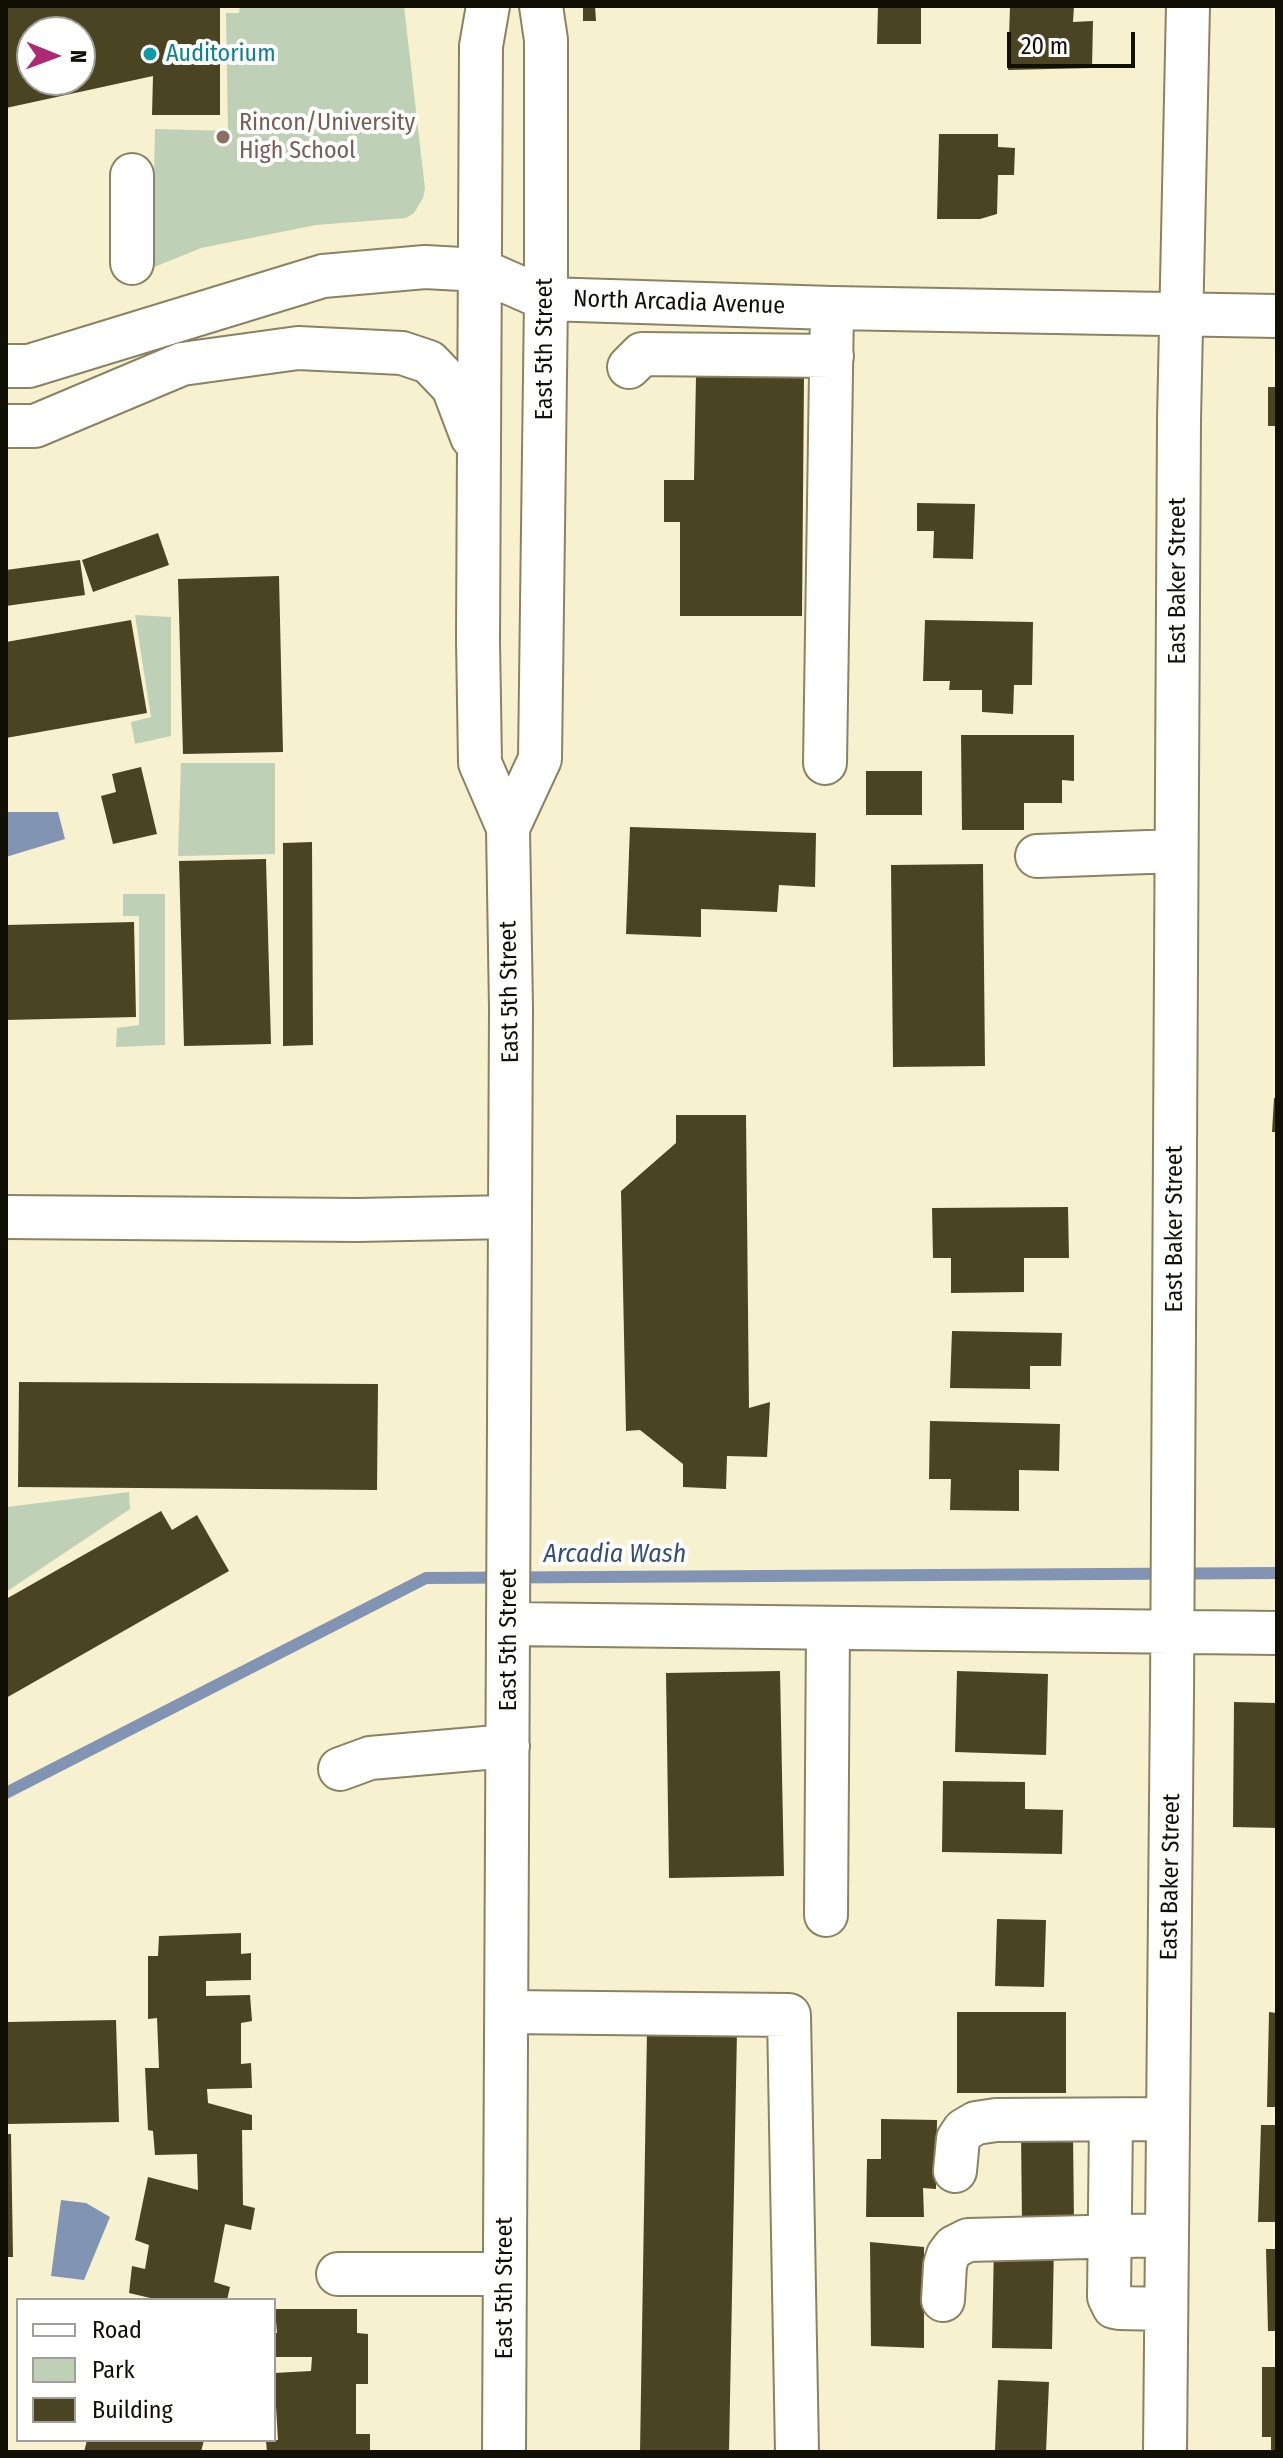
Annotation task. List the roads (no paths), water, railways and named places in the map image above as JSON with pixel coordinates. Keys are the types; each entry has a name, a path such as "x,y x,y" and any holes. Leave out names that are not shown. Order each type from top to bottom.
{"street":[{"name":"East 5th Street","path":"488,6 481,46 480,763 508,828 511,1009 504,2452"},
{"name":"East 5th Street","path":"508,828 540,759 546,299 546,40 541,6"},
{"name":"East Baker Street","path":"1165,2452 1179,420 1188,6"},
{"path":"132,175 132,263"},
{"name":"North Arcadia Avenue","path":"6,366 29,366 323,276 425,267 480,270 546,299 1277,316"},
{"path":"825,763 832,308"},
{"path":"6,426 35,426 182,364 298,348 402,353 429,362 453,387 479,457"},
{"path":"629,367 642,354 832,356"},
{"path":"1037,856 1176,851"},
{"path":"6,1217 357,1220 510,1217"},
{"path":"509,1612 828,1628 1277,1633"},
{"path":"826,1915 828,1628"},
{"path":"340,1769 370,1758 508,1746"},
{"path":"507,2012 789,2015 797,2452"},
{"path":"955,2171 958,2139 964,2130 976,2123 996,2120 1168,2119"},
{"path":"1111,2120 1109,2297 1114,2307 1166,2309"},
{"path":"943,2300 945,2265 948,2255 960,2242 978,2238 1167,2235"},
{"path":"338,2274 505,2274"}],"water":[{"path":"6,812 58,812 65,839 6,857"},
{"path":"61,2200 86,2203 110,2217 84,2280 51,2276"}],"waterway":[{"name":"Arcadia Wash","path":"6,1793 426,1578 1277,1573"}],"place":[{"name":"Auditorium","path":"150,54"},
{"name":"Rincon/University High School","path":"223,137"}]}
